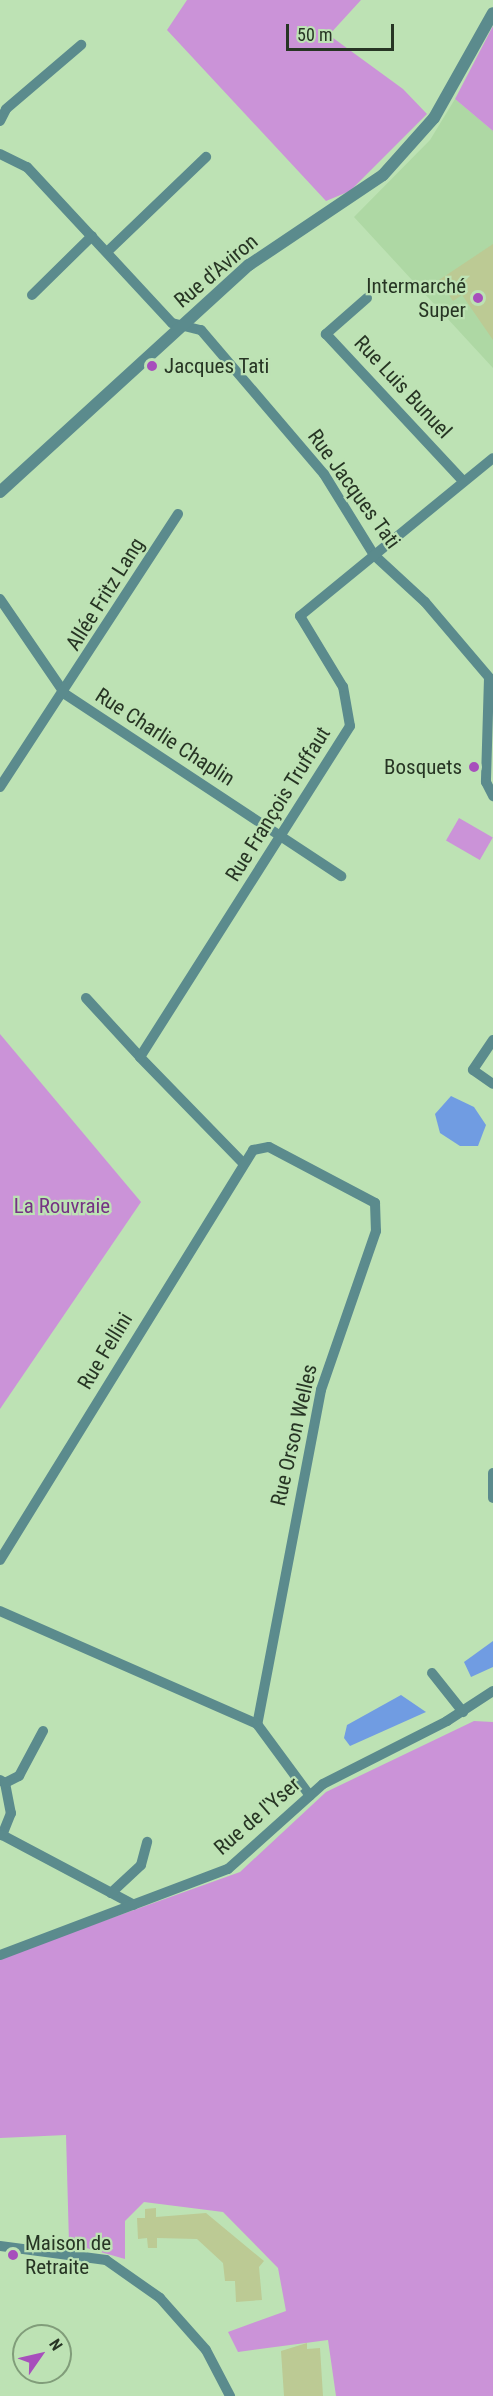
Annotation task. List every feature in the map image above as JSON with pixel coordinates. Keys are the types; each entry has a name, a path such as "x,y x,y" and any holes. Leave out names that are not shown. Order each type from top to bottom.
{"street":[{"name":"Rue d'Aviron","path":"0,492 249,266 383,175 434,118 493,13"},
{"path":"0,121 6,109 81,45"},
{"name":"Rue Jacques Tati","path":"0,154 27,167 108,251 172,323 201,330 324,474 374,555 425,602 491,680"},
{"path":"108,251 206,157"},
{"path":"32,295 92,236"},
{"name":"Rue Luis Bunuel","path":"367,297 326,334 463,480"},
{"path":"374,555 463,480 493,458"},
{"name":"Allée Fritz Lang","path":"0,787 65,694 177,514"},
{"name":"Rue François Truffaut","path":"140,1056 282,837 350,726 343,687 300,616 374,555"},
{"name":"Rue Charlie Chaplin","path":"0,599 65,694 341,876"},
{"path":"491,680 486,773 493,796"},
{"path":"86,998 243,1162"},
{"path":"493,1040 473,1070 493,1084"},
{"name":"Rue Orson Welles","path":"243,1162 253,1150 269,1147 375,1203 375,1231 321,1390 257,1724"},
{"name":"Rue Fellini","path":"0,1560 243,1162"},
{"path":"493,1473 493,1498"},
{"path":"0,1611 257,1724 310,1796"},
{"path":"432,1673 463,1712"},
{"name":"Rue de l'Yser","path":"0,1955 228,1869 310,1796 346,1771 463,1712 493,1691"},
{"path":"43,1731 19,1776 3,1782 11,1813 1,1839 134,1905"},
{"path":"111,1893 141,1865 147,1842"},
{"path":"0,2246 106,2260 160,2298 206,2350 230,2396"}],"shaded area":[{"path":"455,99 493,131 493,368 354,217 430,140"}],"green space":[{"path":"187,0 361,0 329,35 403,89 427,114 350,191 326,201 167,30"},
{"path":"493,26 493,131 455,99"},
{"path":"459,818 493,838 480,860 446,841"},
{"name":"La Rouvraie","path":"0,1034 141,1202 0,1409"},
{"path":"474,1721 493,1722 493,2396 336,2396 328,2340 238,2352 228,2332 286,2311 278,2268 223,2212 144,2202 125,2221 125,2259 69,2243 66,2135 0,2138 0,1958 240,1872 326,1792"}],"water":[{"path":"451,1096 474,1107 486,1125 478,1146 460,1146 440,1133 435,1114"},
{"path":"493,1641 493,1667 471,1677 464,1662"},
{"path":"401,1695 426,1712 350,1746 344,1738 347,1725"}],"building":[{"name":"Intermarché Super","path":"493,244 493,340 462,295 453,301 439,280"},
{"path":"156,2208 156,2217 206,2213 264,2261 259,2267 262,2300 236,2302 235,2281 225,2281 223,2263 197,2239 157,2238 157,2248 148,2248 147,2238 138,2239 137,2218 145,2218 145,2209"},
{"path":"307,2343 307,2349 320,2348 323,2396 284,2396 281,2351"}],"place":[{"name":"Intermarché Super","path":"478,298"},
{"name":"Jacques Tati","path":"152,366"},
{"name":"Bosquets","path":"474,767"},
{"name":"Maison de Retraite","path":"13,2255"}]}
